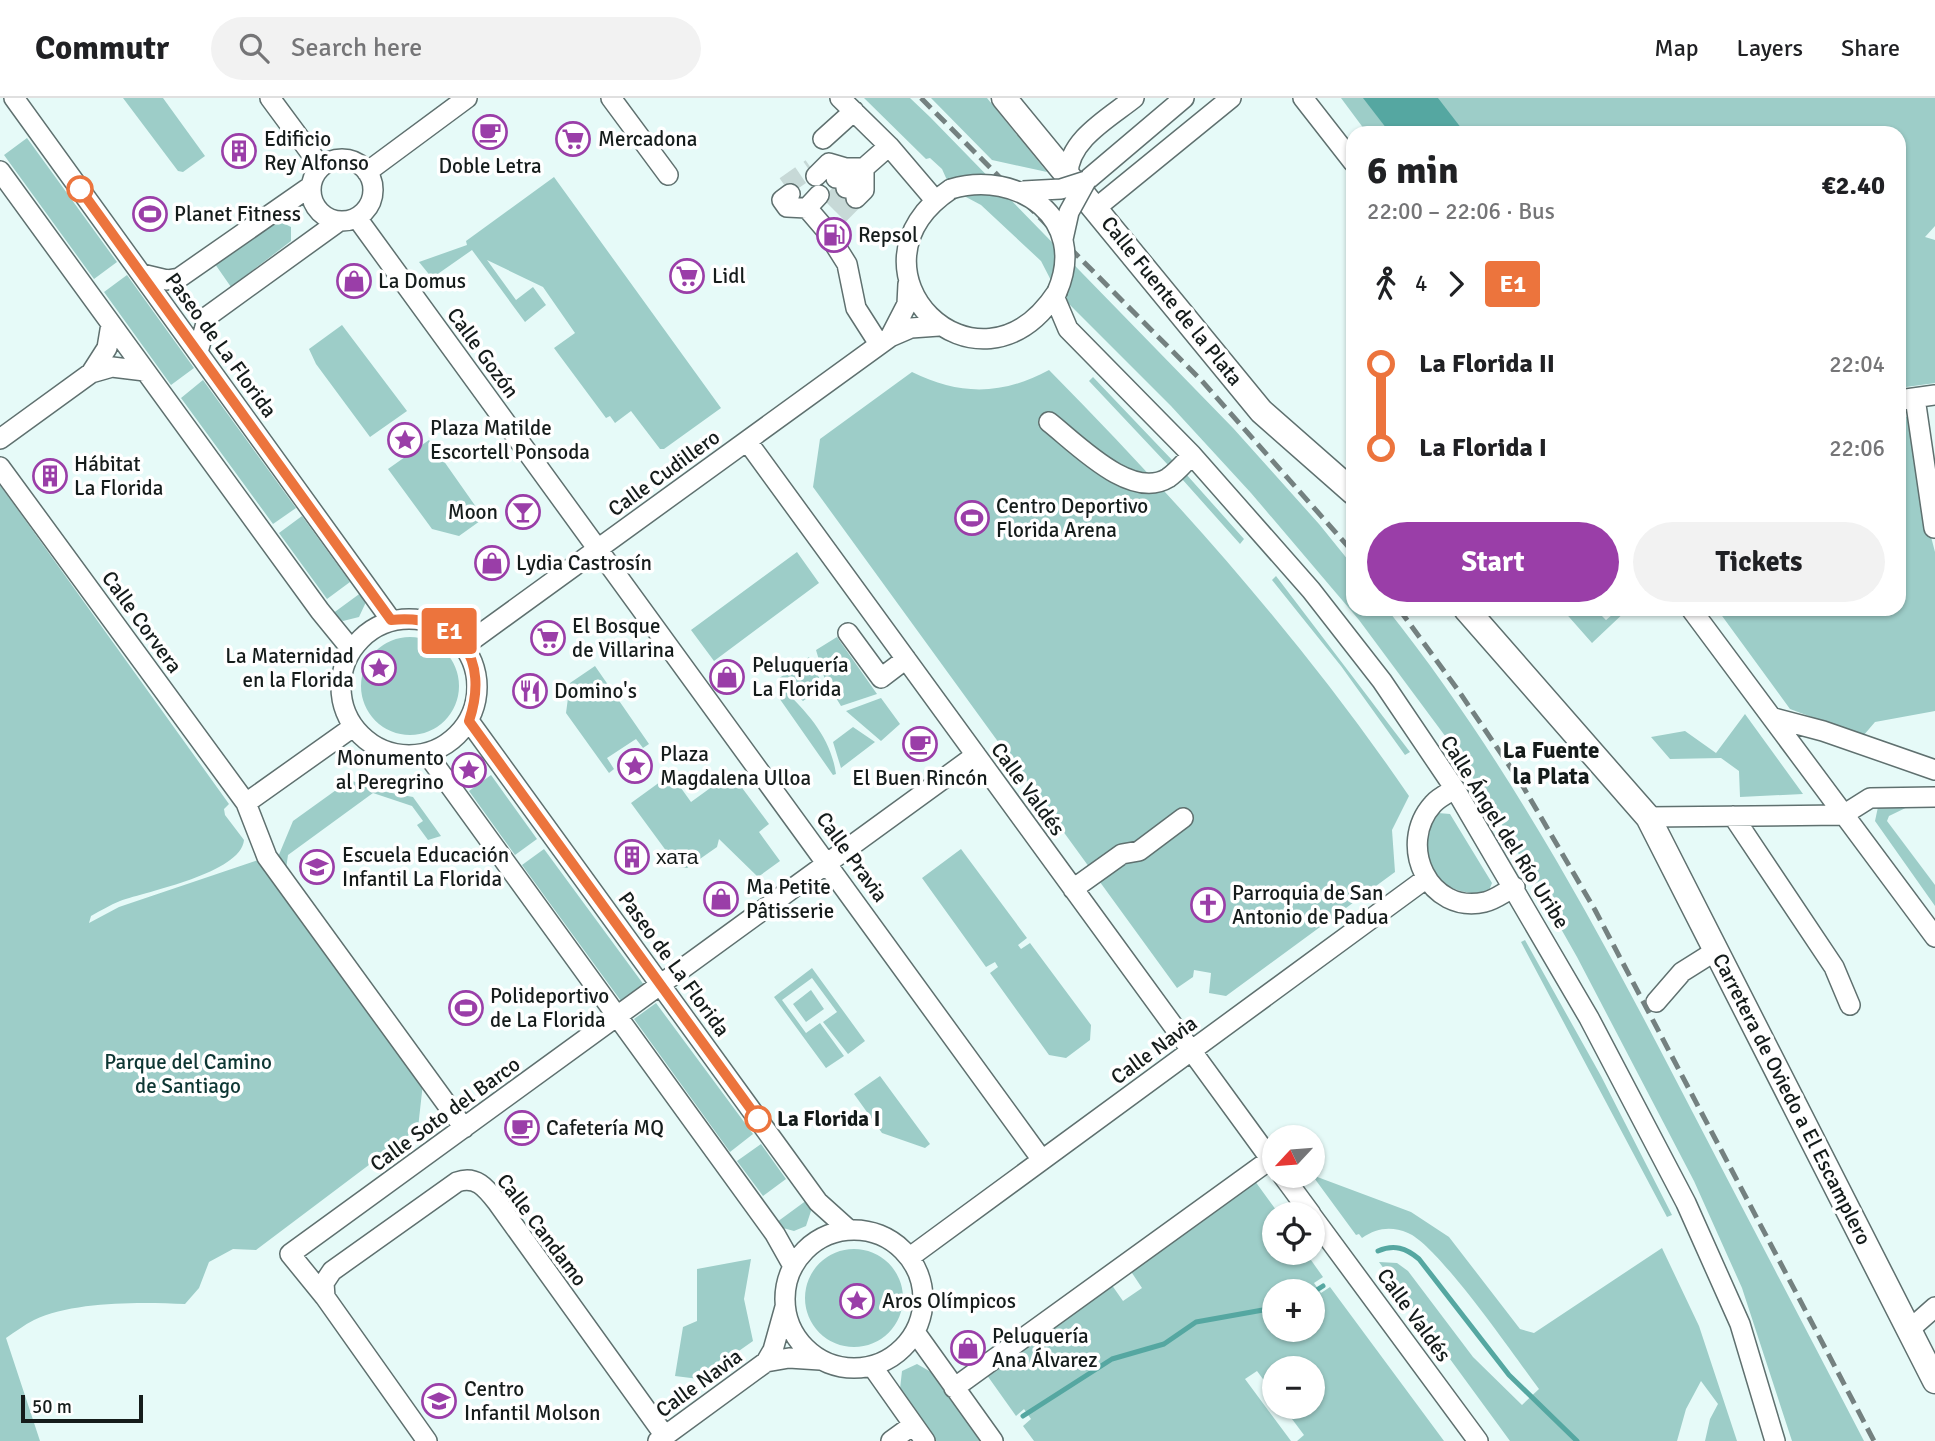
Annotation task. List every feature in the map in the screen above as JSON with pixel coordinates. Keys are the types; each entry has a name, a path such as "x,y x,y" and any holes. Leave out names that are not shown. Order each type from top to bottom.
{"main road":[{"name":"Calle Fuente de la Plata","path":"1004,98 1077,178 1096,208 1167,300 1261,411 1346,480"},
{"path":"1472,616 1648,817"},
{"name":"Carretera de Oviedo a El Escamplero","path":"1648,817 1935,1381"}],"street":[{"name":"Paseo de La Florida","path":"14,98 391,620"},
{"path":"270,98 321,167"},
{"path":"367,172 467,98"},
{"path":"611,98 668,175"},
{"path":"1134,98 1080,144 1068,162 1077,178 1063,239 1065,270 1055,294 1038,316 1007,336 972,340 939,326 922,310 908,283 908,241 915,224 943,195 992,183 1023,191 1061,188 1077,178 1184,98"},
{"path":"1096,208 1231,98"},
{"path":"1303,98 1346,153"},
{"path":"823,139 847,105 943,195"},
{"path":"785,193 787,207 831,191 889,146"},
{"path":"142,274 167,280 179,278 311,186 321,167 342,159 360,164 367,172 373,185 373,195 365,212 348,220 208,316 198,352"},
{"path":"0,172 351,649"},
{"path":"311,186 315,206 324,216 348,220"},
{"path":"831,191 856,309 885,340"},
{"path":"1023,191 1046,210 1063,239"},
{"name":"Calle Gozón","path":"348,220 597,549"},
{"name":"Calle Cudillero","path":"885,340 907,304 908,283"},
{"name":"Calle Ángel del Río Uribe","path":"1055,294 1068,329 1192,455 1311,590 1382,681 1455,789 1515,887 1589,1018 1716,1265 1741,1324 1775,1441"},
{"path":"91,373 107,348 111,324"},
{"name":"Calle Cudillero","path":"464,646 885,340 911,328 939,326"},
{"path":"1025,326 1068,329"},
{"path":"0,439 91,373 112,367 145,371"},
{"path":"1934,528 1907,399 1935,395"},
{"path":"1049,422 1121,478 1140,483 1154,483 1167,478 1192,455"},
{"name":"Calle Valdés","path":"747,441 1262,1148"},
{"name":"Calle Corvera","path":"0,467 246,803"},
{"name":"Calle Pravia","path":"597,549 828,862 1042,1160"},
{"path":"1697,616 1935,937"},
{"path":"412,618 432,622 450,631 464,646 476,670 477,696 469,721 451,742 427,754 406,756 386,752 368,742 353,727 342,702 341,675 351,649 368,631 391,620 412,618"},
{"path":"848,633 881,678 906,659"},
{"path":"1774,718 1824,731 1935,770"},
{"name":"Paseo de La Florida","path":"469,721 818,1202 848,1229"},
{"path":"353,727 246,803 267,857 464,1128"},
{"path":"427,754 775,1234 793,1266"},
{"name":"Calle Soto del Barco","path":"325,1297 290,1254 662,986 975,755"},
{"path":"1455,789 1433,803 1416,840 1424,880 1440,895 1463,902 1487,901 1515,887"},
{"path":"1648,817 1843,815 1870,798 1935,797"},
{"path":"1733,816 1834,967 1850,1005"},
{"path":"1073,889 1122,853 1139,851 1183,818"},
{"name":"Calle Navia","path":"910,1257 1424,880"},
{"path":"1656,1002 1668,982 1717,950"},
{"path":"954,1388 1262,1169"},
{"name":"Calle Candamo","path":"325,1297 324,1283 332,1271 457,1182 471,1179 497,1202 662,1438"},
{"path":"848,1229 878,1233 895,1242 910,1257 919,1273 923,1310 915,1332 896,1354 872,1366 839,1366 821,1360 804,1347 792,1328 785,1305 786,1288 793,1266 803,1251 817,1240 848,1229"},
{"name":"Calle Valdés","path":"1325,1233 1478,1441"},
{"path":"325,1297 427,1441"},
{"name":"Calle Navia","path":"662,1438 766,1362 773,1350 785,1305"},
{"path":"1909,1330 1935,1307"},
{"path":"915,1332 993,1441"},
{"name":"Calle Navia","path":"766,1362 789,1358 821,1360"},
{"path":"872,1366 919,1433 891,1441"}],"green space":[{"path":"123,98 163,98 205,156 183,172 178,171"},
{"path":"864,98 910,98 1233,428 1346,557 1346,605 1251,493 1171,406 1057,292 1041,261 981,205 951,189 942,169 930,158 926,159"},
{"path":"931,98 987,98 1047,172 992,160"},
{"path":"1341,98 1935,98 1935,226 1925,237 1935,240 1935,383 1906,387 1906,126 1362,126"},
{"path":"27,138 117,262 94,279 4,155"},
{"path":"554,177 721,408 664,449 660,449 631,411 615,423 610,416 606,418 554,348 575,333 543,287 487,260 516,300 533,287 546,305 525,322 472,250 432,278 419,262 467,245 466,241"},
{"path":"279,221 291,227 291,241 231,287 215,264"},
{"path":"127,275 194,368 171,385 104,292"},
{"path":"342,325 407,411 370,437 316,364 309,349"},
{"path":"1049,370 1193,522 1283,628 1409,796 1392,830 1395,872 1226,996 1209,993 1211,973 1194,970 1193,977 1177,988 813,487 820,439 912,372 947,385 981,389 1015,384"},
{"path":"1093,377 1173,461 1169,466 1089,381"},
{"path":"203,380 296,508 273,524 181,398"},
{"path":"1906,416 1909,418 1925,514 1935,552 1935,711 1875,722 1863,736 1790,709 1722,616 1906,616"},
{"path":"429,440 481,514 480,521 459,536 432,529 388,469"},
{"path":"1186,474 1244,539 1240,544 1182,479"},
{"name":"Parque del Camino de Santiago","path":"0,485 229,804 224,809 225,815 244,840 239,852 211,871 116,903 91,916 89,923 119,907 267,857 424,1074 418,1128 256,1250 233,1249 209,1262 199,1288 185,1304 128,1303 68,1309 34,1320 6,1338 40,1441 0,1441"},
{"path":"302,516 350,582 327,599 279,533"},
{"path":"797,552 819,583 714,661 691,630"},
{"path":"1276,576 1410,752 1405,755 1341,666 1272,580"},
{"path":"362,592 366,602 359,617 343,621 332,614"},
{"path":"1356,616 1392,616 1470,723 1545,841 1648,1026 1864,1441 1792,1441 1742,1288 1694,1181 1577,957 1496,814 1454,748"},
{"path":"1568,616 1602,616 1606,620 1611,616 1621,616 1592,643"},
{"path":"410,637 429,641 445,651 455,667 459,686 455,705 445,721 429,731 410,735 391,731 375,721 365,705 361,686 365,667 375,651 391,641"},
{"path":"837,637 877,694 841,706 825,680 816,650"},
{"path":"809,657 823,686 803,701 778,679"},
{"path":"595,666 649,744 643,748 636,739 607,758 614,769 609,773 566,713 570,683"},
{"path":"783,689 801,707 824,738 836,774 833,775 777,695"},
{"path":"881,698 900,724 881,741 846,711"},
{"path":"1745,714 1803,794 1740,797 1739,771 1721,758 1670,759 1651,737 1685,731 1716,753"},
{"path":"853,727 875,742 841,768 833,742"},
{"path":"471,752 485,760 454,782 451,771 453,762"},
{"path":"731,773 769,824 759,832 780,861 758,877 719,839 717,847 687,868 678,867 631,803 671,774 691,802"},
{"path":"491,775 537,839 515,855 469,791"},
{"path":"350,780 376,790 413,797 441,836 428,840 417,825 423,821 412,806 373,793 288,855 286,869 278,857 293,821"},
{"path":"1922,800 1889,816 1887,821 1935,885 1935,906 1875,821 1878,807"},
{"path":"1438,813 1450,814 1492,883 1488,893 1470,893 1454,889 1432,871 1426,859 1425,845 1429,829"},
{"path":"544,849 644,985 621,1001 522,865"},
{"path":"961,849 1027,938 1018,945 1021,949 1030,943 1091,1025 1090,1040 1066,1058 1049,1055 990,973 998,967 995,962 986,967 922,878"},
{"path":"1525,940 1601,1076 1672,1215 1667,1217 1521,942"},
{"path":"812,968 865,1041 848,1054 823,1022 837,1012 812,978 782,1000 806,1033 820,1023 844,1056 826,1068 774,997"},
{"path":"811,990 824,1009 806,1022 793,1004"},
{"path":"656,1003 753,1134 730,1152 634,1019"},
{"path":"880,1076 930,1144 925,1148 882,1133 854,1094"},
{"path":"761,1144 786,1179 763,1196 737,1161"},
{"path":"1252,1177 1270,1202 1262,1202 1262,1265 1314,1265 1323,1277 1262,1279 1262,1342 1325,1342 1325,1290 1330,1287 1444,1441 1297,1441 1304,1435 1292,1419 1325,1419 1325,1356 1262,1356 1262,1378 1257,1371 1245,1379 1262,1402 1262,1419 1275,1419 1291,1441 1034,1441 1023,1426 1031,1419 1024,1409 1016,1416 984,1371 1109,1281 1123,1301 1142,1288 1128,1267"},
{"path":"1325,1180 1411,1212 1449,1237 1520,1329 1534,1333 1662,1248 1699,1326 1737,1441 1705,1441 1710,1419 1718,1404 1701,1381 1686,1409 1677,1441 1510,1441 1379,1262 1397,1263 1408,1271 1473,1357 1522,1405 1539,1389 1495,1329 1457,1280 1422,1242 1396,1229 1379,1230 1362,1238 1359,1234 1356,1235 1322,1188 1325,1188"},
{"path":"807,1200 811,1211 806,1226 794,1231 783,1228 777,1222"},
{"path":"854,1249 873,1253 889,1263 899,1279 903,1298 899,1317 889,1333 873,1343 854,1347 835,1343 819,1333 809,1317 805,1298 809,1279 819,1263 835,1253"},
{"path":"751,1259 744,1299 753,1341 699,1379 675,1376 683,1327 697,1321 697,1269"},
{"path":"917,1364 931,1372 981,1441 936,1441 900,1389 902,1371"}],"shaded area":[{"path":"1363,98 1438,98 1460,126 1385,126"}],"waterway":[{"path":"1378,1251 1400,1248 1419,1259 1509,1375 1577,1441"},
{"path":"1023,1416 1112,1359 1164,1344 1196,1322 1262,1310"}],"tunnel":[{"path":"785,186 811,168"},
{"path":"829,205 846,188"},
{"path":"839,215 856,198"}],"railway":[{"path":"921,98 1202,381 1346,544"},
{"path":"1404,616 1521,783 1595,910 1874,1441"}],"bus line":[{"name":"E1","path":"80,189 391,620 412,618 432,622 450,631 464,646 476,670 477,696 469,721 758,1119"}],"place":[{"name":"Doble Letra","path":"490,132"},
{"name":"Mercadona","path":"573,139"},
{"name":"Edificio Rey Alfonso","path":"239,151"},
{"name":"Planet Fitness","path":"150,214"},
{"name":"Repsol","path":"834,235"},
{"name":"Lidl","path":"687,276"},
{"name":"La Domus","path":"354,281"},
{"name":"Plaza Matilde Escortell Ponsoda","path":"405,440"},
{"name":"Hábitat La Florida","path":"50,476"},
{"name":"Moon","path":"523,512"},
{"name":"Centro Deportivo Florida Arena","path":"972,518"},
{"name":"Lydia Castrosín","path":"492,563"},
{"name":"El Bosque de Villarina","path":"548,638"},
{"name":"La Maternidad en la Florida","path":"379,668"},
{"name":"Peluquería La Florida","path":"727,677"},
{"name":"Domino's","path":"530,691"},
{"name":"El Buen Rincón","path":"920,744"},
{"name":"Plaza Magdalena Ulloa","path":"635,766"},
{"name":"Monumento al Peregrino","path":"469,770"},
{"name":"хата","path":"632,857"},
{"name":"Escuela Educación Infantil La Florida","path":"317,867"},
{"name":"Ma Petite Pâtisserie","path":"721,899"},
{"name":"Parroquia de San Antonio de Padua","path":"1208,905"},
{"name":"Polideportivo de La Florida","path":"466,1008"},
{"name":"La Florida I","path":"758,1119"},
{"name":"Cafetería MQ","path":"522,1128"},
{"name":"Aros Olímpicos","path":"857,1301"},
{"name":"Peluquería Ana Álvarez","path":"968,1348"},
{"name":"Centro Infantil Molson","path":"439,1401"}],"district":[{"name":"La Fuente la Plata","path":"1551,763"}]}
